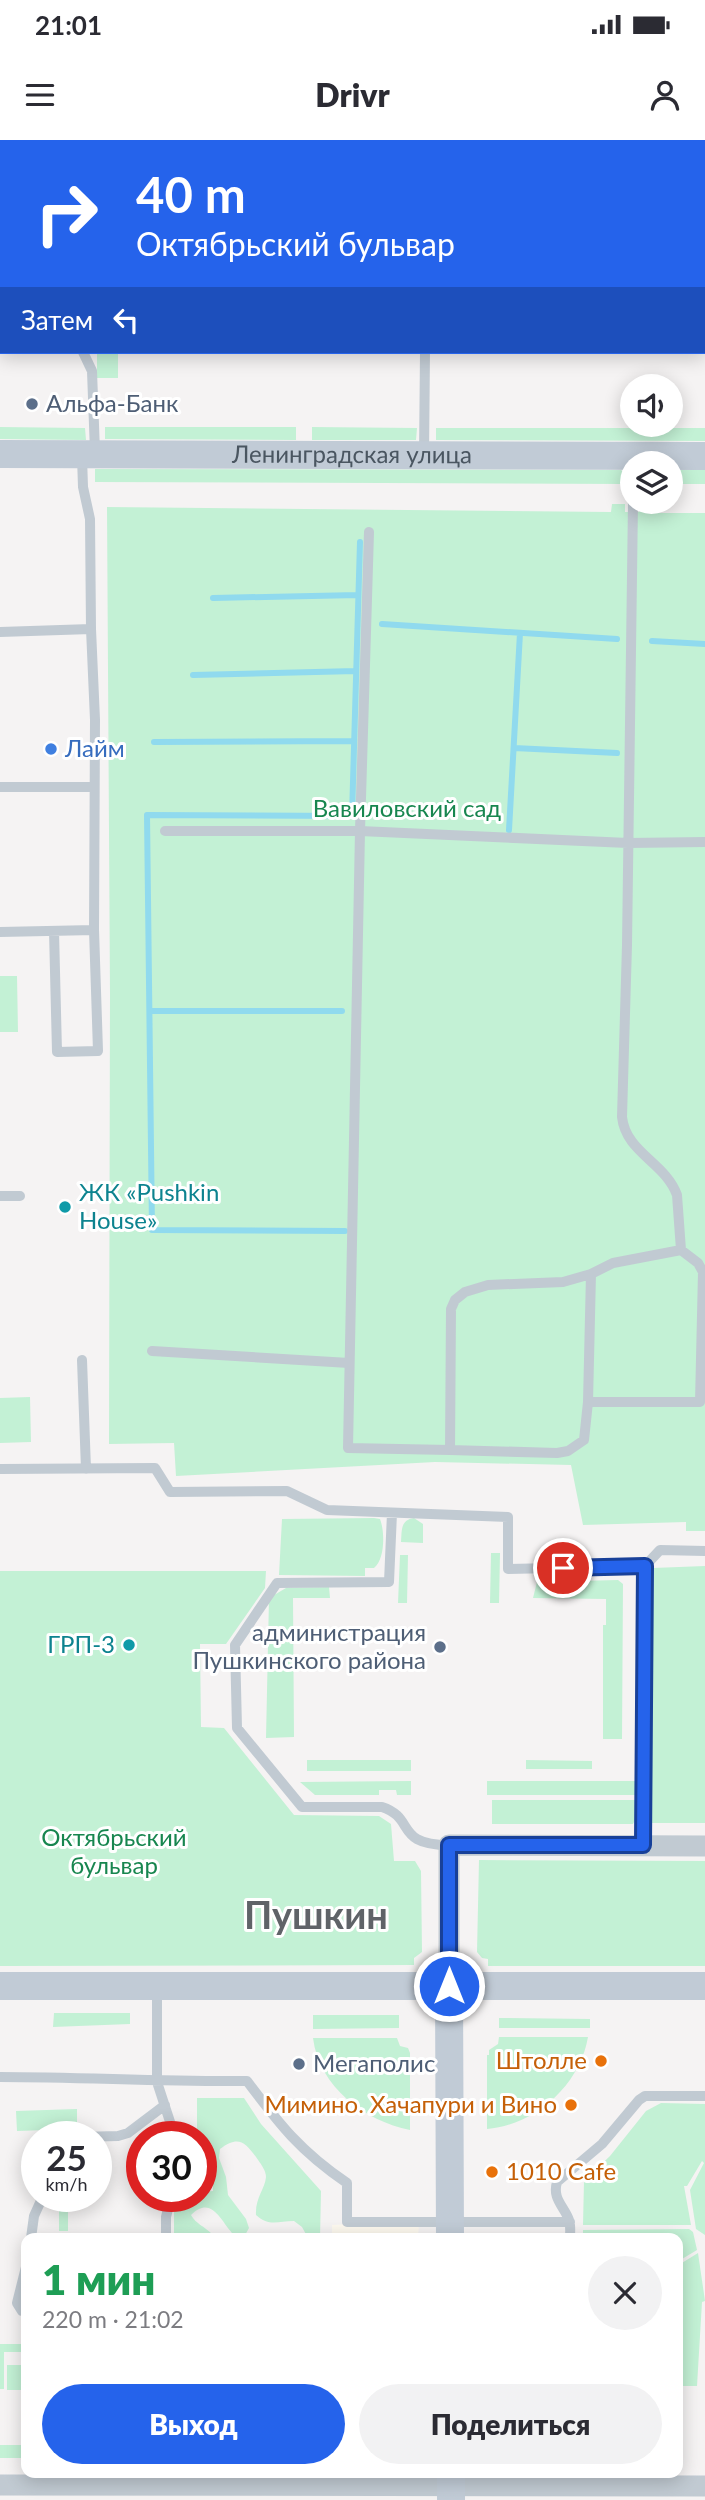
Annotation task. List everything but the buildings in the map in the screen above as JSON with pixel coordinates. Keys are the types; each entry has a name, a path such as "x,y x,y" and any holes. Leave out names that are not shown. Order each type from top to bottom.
{"main road":[{"name":"Ленинградская улица","path":"0,454 424,455 620,460"},
{"name":"Ленинградская улица","path":"683,457 705,456"},
{"path":"0,1986 705,1986"},
{"path":"449,1986 450,2231"}],"street":[{"path":"449,1986 449,1845 705,1846"},
{"path":"0,2485 65,2479 119,2493 327,2479 451,2486 574,2486 683,2492 705,2486"}],"lane":[{"path":"54,931 57,1052 98,1051 94,930 95,720 90,519 83,487 89,454 92,371 84,354"},
{"path":"424,455 425,354"},
{"path":"633,514 623,1126 631,1143 663,1171 674,1186 681,1250"},
{"path":"369,532 360,831 348,1448 557,1453 568,1451 584,1440 588,1402 591,1274"},
{"path":"0,632 91,629"},
{"path":"0,787 93,787"},
{"path":"165,831 360,831 628,843 705,842"},
{"path":"0,932 94,930"},
{"path":"0,1196 20,1196"},
{"path":"450,1450 451,1309 455,1300 465,1292 488,1284 563,1282 591,1274 613,1263 681,1250 698,1263 703,1272 700,1402 588,1402"},
{"path":"152,1351 349,1363"},
{"path":"82,1360 86,1469"},
{"path":"0,1469 155,1468 170,1492 287,1491 327,1510 508,1517 508,1569 645,1566"},
{"path":"392,1513 389,1582 276,1583 235,1645 237,1728 302,1807 382,1807 391,1810 411,1836 419,1841 428,1845 449,1845"},
{"path":"643,1845 645,1566 660,1550 705,1551"},
{"path":"157,1986 157,2082 170,2121"},
{"path":"0,2077 119,2078 157,2082 247,2081 296,2143 316,2162 346,2183 347,2222 450,2231 570,2222"},
{"path":"570,2233 570,2222 554,2190 557,2182 602,2144 639,2100 651,2095 705,2096"},
{"path":"112,2136 128,2133 164,2105"},
{"path":"32,2233 36,2212"},
{"path":"166,2233 167,2212"},
{"path":"21,2285 16,2303 21,2310"}],"shaded area":[{"path":"419,2223 418,2233 332,2233 332,2225"}],"green space":[{"path":"97,354 118,354 118,378 97,378"},
{"path":"0,427 85,428 86,440 0,439"},
{"path":"105,427 296,427 296,440 105,439"},
{"path":"312,427 417,428 416,440 312,440"},
{"path":"436,428 620,428 620,437 683,437 683,428 705,428 705,441 436,440"},
{"path":"95,469 620,470 620,484 95,482"},
{"path":"683,470 705,470 705,484 683,484"},
{"name":"Вавиловский сад","path":"612,504 620,504 620,514 705,513 705,1531 686,1531 686,1522 583,1525 571,1465 435,1462 176,1476 174,1443 109,1444 107,507 611,512"},
{"path":"0,976 17,976 18,1032 0,1032"},
{"path":"30,1397 31,1442 0,1443 0,1398"},
{"path":"414,1518 423,1524 423,1543 401,1542 404,1524"},
{"path":"282,1519 380,1519 382,1524 382,1552 374,1568 365,1568 365,1576 279,1575"},
{"path":"491,1553 500,1553 499,1603 490,1603"},
{"path":"400,1555 408,1555 407,1603 398,1603"},
{"path":"705,1566 705,1823 646,1823 650,1581 653,1568"},
{"name":"Октябрьский бульвар","path":"0,1571 266,1571 265,1588 226,1644 200,1644 201,1727 224,1728 294,1815 379,1816 391,1824 394,1861 415,1861 421,1871 422,1952 414,1958 414,1965 0,1966"},
{"path":"618,1580 623,1584 622,1739 603,1739 603,1625 606,1625 606,1599 533,1598 537,1582"},
{"path":"329,1587 330,1598 293,1598 294,1737 266,1738 269,1598 286,1588"},
{"path":"307,1760 411,1760 411,1771 307,1771"},
{"path":"526,1760 592,1761 592,1769 526,1769"},
{"path":"411,1781 411,1795 397,1795 396,1790 379,1790 379,1795 315,1795 300,1782"},
{"path":"487,1781 637,1781 637,1795 487,1795"},
{"path":"492,1800 637,1800 636,1818 633,1824 492,1824"},
{"path":"479,1860 705,1861 705,1966 488,1966 488,1959 482,1958 477,1952"},
{"path":"54,2013 130,2013 130,2024 53,2027"},
{"path":"313,2015 399,2015 399,2028 313,2029"},
{"path":"499,2018 590,2019 590,2028 499,2028"},
{"path":"499,2037 588,2037 576,2071 552,2100 522,2120 487,2129 487,2055 489,2050 498,2044"},
{"path":"313,2038 397,2038 400,2046 408,2048 410,2130 377,2119 347,2099 324,2072"},
{"path":"197,2098 244,2098 261,2124 321,2191 320,2233 305,2233 294,2221 270,2222 261,2219 256,2215 257,2204 266,2174 248,2147 240,2142 232,2143 220,2149 219,2158 226,2177 228,2195 246,2219 249,2228 246,2233 232,2233 216,2212 217,2121 197,2121"},
{"path":"661,2103 705,2104 705,2235 696,2229 690,2190 704,2163 702,2161 687,2186 684,2186 691,2225 583,2225 584,2181 610,2156 646,2111"},
{"path":"77,2109 77,2121 21,2121 21,2131 17,2131 16,2111"},
{"path":"59,2212 68,2212 68,2231 59,2231"},
{"path":"174,2212 194,2212 191,2215 195,2221 211,2233 174,2233"},
{"path":"689,2229 693,2232 697,2250 683,2258 683,2233 583,2233 583,2230"},
{"path":"698,2253 705,2301 702,2302 697,2386 683,2386 683,2262"},
{"path":"0,2344 21,2344 21,2352 4,2352 4,2389 0,2389"},
{"path":"7,2365 21,2365 21,2390 7,2390"},
{"path":"0,2445 21,2445 21,2458 0,2458"}],"waterway":[{"path":"345,1231 152,1230 147,815 352,816 360,542"},
{"path":"213,598 358,595"},
{"path":"382,624 617,639"},
{"path":"509,830 520,633"},
{"path":"652,641 705,644"},
{"path":"193,675 356,671"},
{"path":"154,742 354,741"},
{"path":"514,748 617,753"},
{"path":"151,1011 342,1011"}],"place":[{"name":"Альфа-Банк","path":"32,404"},
{"name":"Лайм","path":"51,749"},
{"name":"ЖК «Pushkin House»","path":"65,1207"},
{"name":"ГРП-3","path":"129,1645"},
{"name":"администрация Пушкинского района","path":"440,1647"},
{"name":"Штолле","path":"601,2061"},
{"name":"Мегаполис","path":"299,2064"},
{"name":"Мимино. Хачапури и Вино","path":"571,2105"},
{"name":"1010 Cafe","path":"492,2172"}],"district":[{"name":"Пушкин","path":"316,1916"}],"route":[{"path":"449,1986 449,1845 643,1845 645,1566 563,1568"}]}
